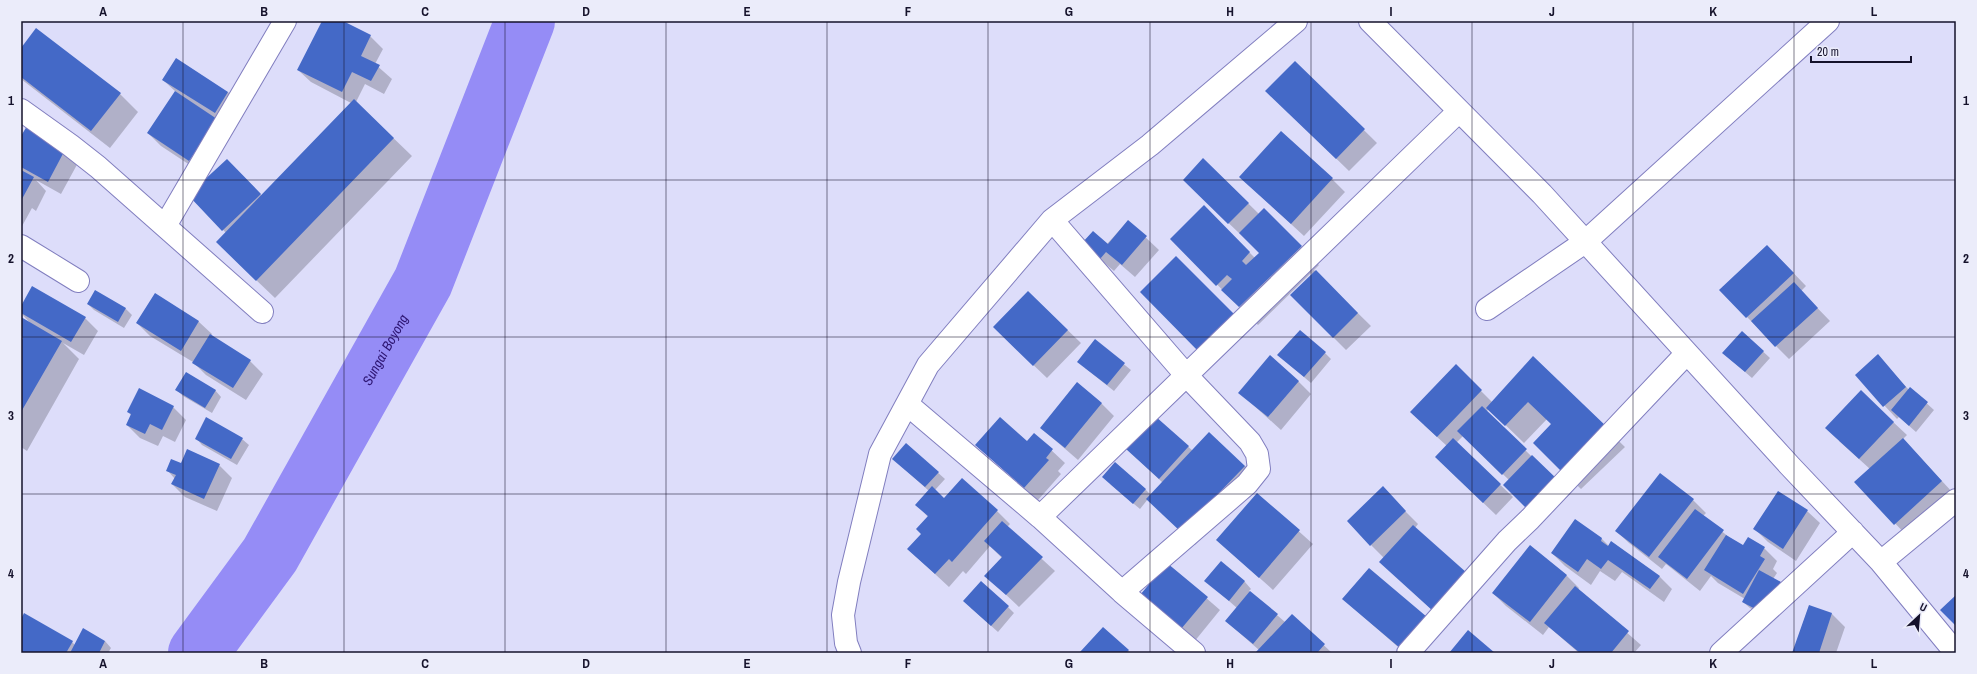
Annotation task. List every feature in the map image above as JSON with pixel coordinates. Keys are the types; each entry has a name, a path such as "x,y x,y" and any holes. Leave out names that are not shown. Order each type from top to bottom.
{"street":[{"path":"165,226 285,21"},
{"path":"850,653 846,643 843,615 849,582 880,454 928,364 1052,220 1150,145 1296,21"},
{"path":"1370,21 1542,194 1881,562 1956,653"},
{"path":"1487,309 1585,242 1828,21"},
{"path":"21,110 70,144 262,312"},
{"path":"1040,517 1459,111"},
{"path":"1052,220 1186,375 1250,442 1258,454 1259,469 1247,484 1122,592"},
{"path":"21,246 78,282"},
{"path":"1408,653 1507,541 1530,519 1687,353"},
{"path":"907,404 1040,517 1122,592 1194,653"},
{"path":"1881,562 1956,500"},
{"path":"1721,653 1853,532"}],"building":[{"path":"322,21 343,21 371,35 361,56 380,65 371,81 352,72 342,92 297,70"},
{"path":"36,28 121,93 91,131 21,77 21,48"},
{"path":"176,58 228,92 215,113 162,80"},
{"path":"1295,61 1365,129 1336,159 1265,91"},
{"path":"175,91 217,119 189,161 147,133"},
{"path":"354,99 394,138 256,281 216,242"},
{"path":"27,126 66,148 48,182 21,167 21,136"},
{"path":"1281,131 1333,178 1291,224 1239,177"},
{"path":"1203,158 1249,203 1228,224 1183,180"},
{"path":"227,159 261,194 222,231 188,195"},
{"path":"21,170 34,177 22,199 21,198"},
{"path":"1204,205 1250,252 1242,261 1246,265 1259,253 1239,233 1264,208 1302,246 1239,307 1221,290 1232,279 1227,275 1216,286 1170,239"},
{"path":"1128,220 1147,236 1122,265 1106,252 1100,259 1082,243 1093,231 1108,244"},
{"path":"1767,245 1794,273 1746,318 1719,290"},
{"path":"1176,256 1234,314 1197,350 1140,292"},
{"path":"1316,270 1358,313 1333,338 1290,295"},
{"path":"1794,282 1818,308 1775,347 1751,321"},
{"path":"32,286 86,317 71,342 21,313 21,306"},
{"path":"95,290 126,308 118,322 87,304"},
{"path":"1028,291 1068,330 1033,366 993,327"},
{"path":"155,293 199,321 181,351 136,323"},
{"path":"21,317 62,341 21,412 21,342 23,338 21,337"},
{"path":"1300,330 1326,352 1304,377 1277,355"},
{"path":"1742,331 1764,351 1745,372 1722,353"},
{"path":"210,334 251,360 233,388 192,363"},
{"path":"1095,339 1125,363 1107,385 1077,362"},
{"path":"1878,354 1906,387 1883,407 1855,375"},
{"path":"1270,355 1299,381 1268,417 1238,393"},
{"path":"1533,356 1608,428 1562,472 1533,443 1551,424 1528,402 1505,426 1486,408"},
{"path":"1456,364 1482,390 1437,437 1410,412"},
{"path":"186,372 216,390 205,408 175,390"},
{"path":"1077,382 1102,403 1065,448 1040,428"},
{"path":"1910,387 1928,402 1909,426 1891,410"},
{"path":"139,388 174,406 162,430 150,424 145,434 126,425 131,414 127,412"},
{"path":"1861,390 1894,422 1859,459 1825,428"},
{"path":"1482,406 1527,449 1502,475 1457,431"},
{"path":"1155,416 1189,446 1159,479 1126,449"},
{"path":"206,417 243,438 231,459 195,439"},
{"path":"1000,417 1027,441 1034,433 1053,449 1046,458 1049,460 1024,488 975,445"},
{"path":"1209,432 1245,466 1181,532 1146,499"},
{"path":"1453,438 1501,484 1483,503 1435,457"},
{"path":"1903,438 1942,481 1894,525 1854,482"},
{"path":"906,443 939,472 925,487 892,459"},
{"path":"187,449 220,464 204,499 171,484 176,475 166,471 171,459 181,463"},
{"path":"1532,455 1558,480 1528,510 1503,485"},
{"path":"1115,462 1146,489 1133,504 1102,477"},
{"path":"1660,473 1694,499 1649,557 1615,531"},
{"path":"962,478 998,510 952,562 949,559 935,574 907,549 921,534 916,529 928,516 915,505 932,486 944,498"},
{"path":"1383,486 1406,511 1370,546 1347,521"},
{"path":"1778,491 1808,510 1783,549 1753,529"},
{"path":"1257,493 1300,530 1259,578 1216,540"},
{"path":"1695,509 1724,530 1687,579 1658,557"},
{"path":"1575,519 1602,538 1601,541 1608,546 1611,541 1660,576 1650,589 1608,560 1601,569 1587,559 1578,572 1551,553"},
{"path":"1002,521 1043,557 1006,595 984,576 1002,557 984,541"},
{"path":"1413,525 1467,573 1433,611 1379,562"},
{"path":"1726,535 1743,545 1748,537 1765,547 1760,556 1765,559 1743,594 1704,570"},
{"path":"1530,545 1567,575 1530,622 1492,593"},
{"path":"1221,561 1245,581 1229,601 1204,581"},
{"path":"1167,563 1208,597 1181,629 1140,595"},
{"path":"1369,568 1427,617 1400,648 1342,599"},
{"path":"1759,570 1781,582 1763,613 1742,602"},
{"path":"981,581 1009,606 991,626 963,601"},
{"path":"1575,586 1629,631 1611,653 1580,653 1544,623"},
{"path":"1250,591 1278,614 1253,644 1225,621"},
{"path":"1956,595 1956,626 1940,610"},
{"path":"1809,605 1832,613 1819,653 1792,653"},
{"path":"24,613 73,641 66,653 21,653 21,619"},
{"path":"1292,614 1325,644 1317,653 1255,653"},
{"path":"1103,627 1129,650 1126,653 1080,652"},
{"path":"83,628 105,641 99,653 70,653"},
{"path":"1468,630 1495,653 1449,653"}],"waterway":[{"name":"Sungai Boyong","path":"198,653 270,555 423,282 525,21"}]}
